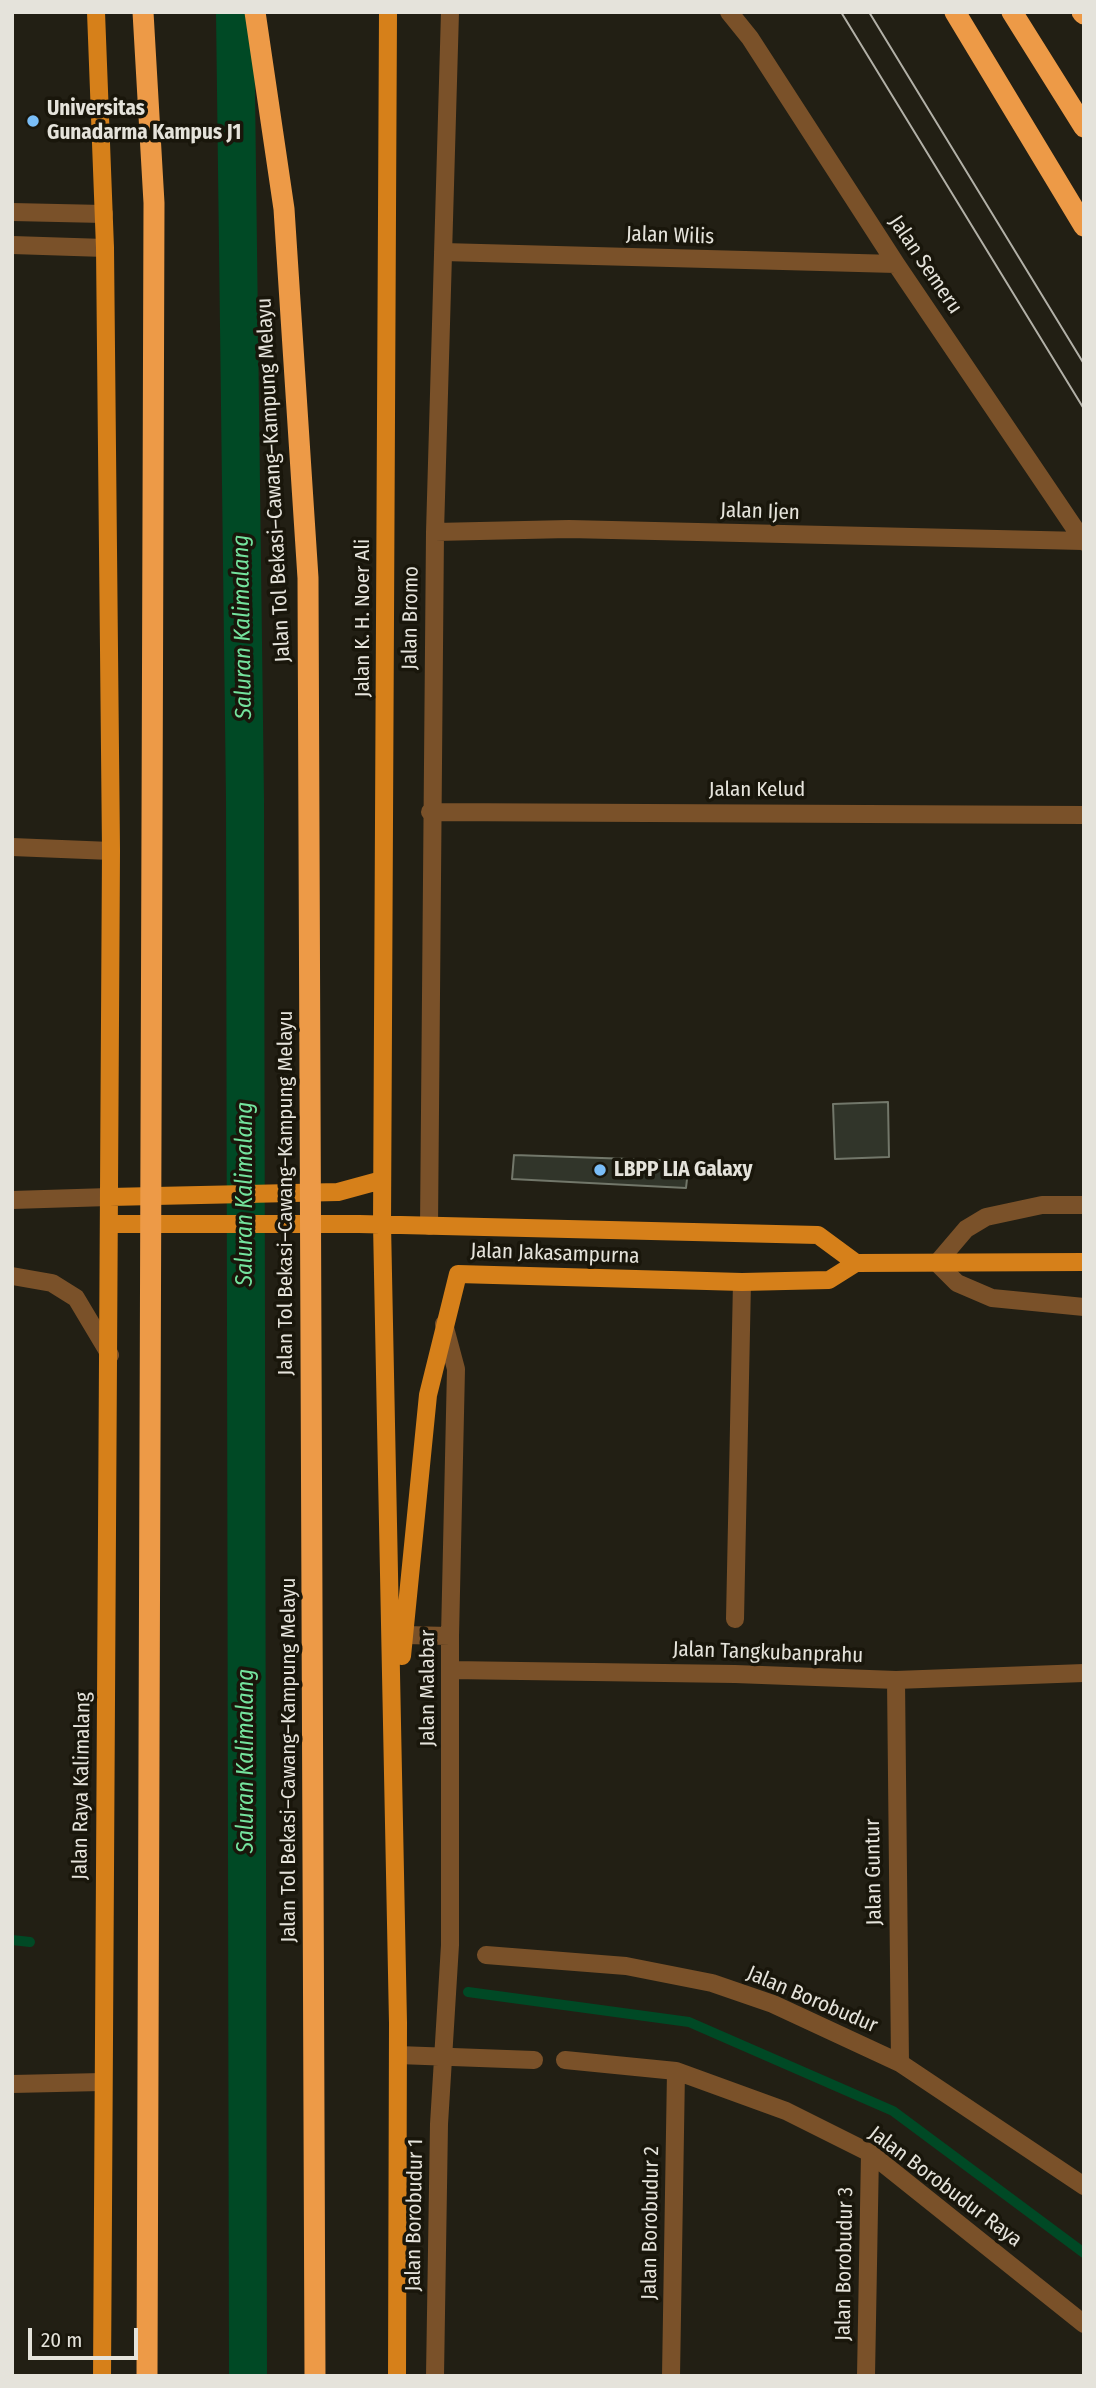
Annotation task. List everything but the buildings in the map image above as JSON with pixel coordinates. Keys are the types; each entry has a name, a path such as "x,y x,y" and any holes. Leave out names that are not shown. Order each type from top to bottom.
{"highway":[{"path":"143,12 154,203 147,2376"},
{"name":"Jalan Tol Bekasi–Cawang–Kampung Melayu","path":"255,12 284,209 308,578 316,2376"},
{"path":"955,12 1084,226"},
{"path":"1012,12 1084,127"}],"main road":[{"path":"96,12 105,248 111,851 109,1197 338,1192 382,1180"},
{"name":"Jalan K. H. Noer Ali","path":"382,1224 388,12"},
{"name":"Jalan Raya Kalimalang","path":"102,2376 109,1197"},
{"name":"Jalan Jakasampurna","path":"110,1224 382,1224 818,1235 856,1263"},
{"path":"382,1224 394,1730 398,2055 397,2376"},
{"name":"Jalan Jakasampurna","path":"394,1730 428,1395 458,1273 742,1282 829,1280 856,1263 1084,1262"}],"street":[{"name":"Jalan Bromo","path":"429,1226 430,813 450,12"},
{"name":"Jalan Semeru","path":"729,12 750,38 896,264 1083,541"},
{"path":"12,212 104,214"},
{"path":"18,245 105,248"},
{"name":"Jalan Wilis","path":"443,252 896,264"},
{"name":"Jalan Ijen","path":"435,531 569,529 1083,541"},
{"name":"Jalan Kelud","path":"430,813 1084,815"},
{"path":"16,847 111,851"},
{"path":"12,1200 109,1197"},
{"path":"1084,1205 1042,1205 986,1217 949,1244 937,1263 957,1283 992,1298 1084,1307"},
{"path":"12,1276 52,1283 76,1298 110,1355"},
{"path":"735,1619 742,1282"},
{"name":"Jalan Malabar","path":"442,2054 450,1945 450,1636 456,1369 444,1324"},
{"path":"404,1635 450,1636"},
{"name":"Jalan Tangkubanprahu","path":"450,1670 735,1674 896,1680 1084,1674"},
{"name":"Jalan Guntur","path":"896,1680 900,2063"},
{"name":"Jalan Borobudur","path":"486,1955 626,1966 712,1983 774,2004 900,2063 1084,2186"},
{"path":"398,2055 442,2054 534,2060"},
{"name":"Jalan Borobudur 1","path":"435,2376 442,2054"},
{"name":"Jalan Borobudur Raya","path":"565,2060 676,2071 786,2111 870,2153 1084,2324"},
{"name":"Jalan Borobudur 2","path":"671,2376 676,2071"},
{"path":"12,2084 102,2082"},
{"name":"Jalan Borobudur 3","path":"866,2376 870,2153"}],"waterway":[{"name":"Saluran Kalimalang","path":"235,12 245,799 248,2376"},
{"path":"12,1940 30,1942"},
{"path":"468,1992 689,2022 893,2111 1084,2253"}],"tram line":[{"path":"841,12 1084,409"},
{"path":"869,12 1084,364"}],"place":[{"name":"Universitas Gunadarma Kampus J1","path":"33,121"},
{"name":"LBPP LIA Galaxy","path":"600,1170"}]}
